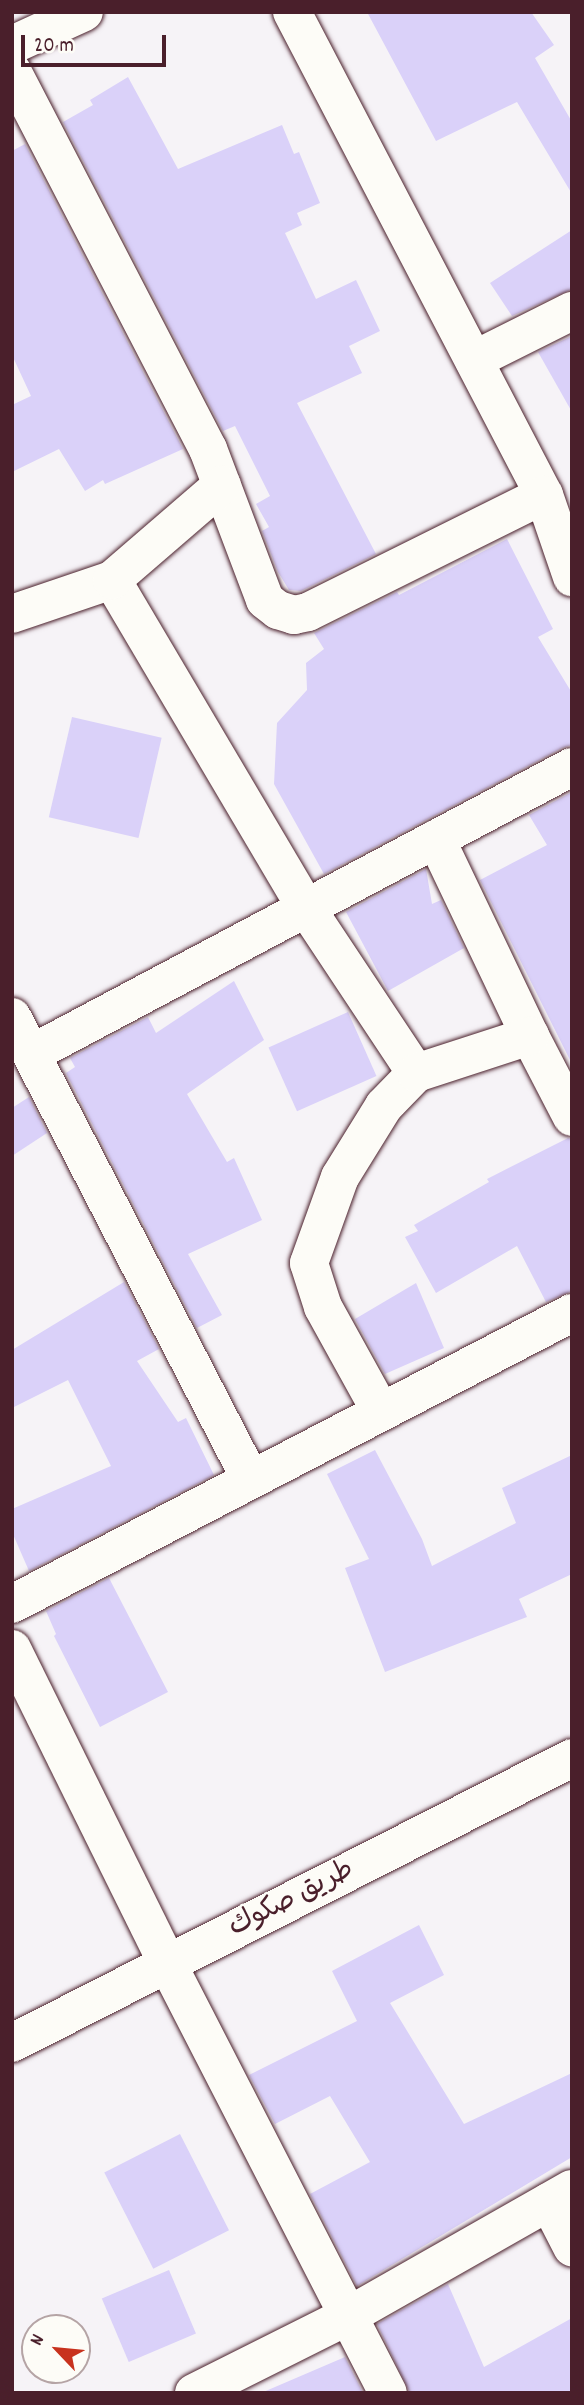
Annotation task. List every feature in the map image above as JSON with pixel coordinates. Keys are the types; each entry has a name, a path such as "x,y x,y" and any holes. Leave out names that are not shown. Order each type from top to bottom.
{"street":[{"path":"12,45 84,12"},
{"path":"292,12 544,495 572,577"},
{"path":"12,71 208,449 265,600 278,610 294,615 308,612 544,495"},
{"path":"474,360 572,312"},
{"path":"12,614 112,580 222,485"},
{"path":"112,580 304,906 416,1073"},
{"path":"31,1054 304,906 572,767"},
{"path":"436,839 530,1036 572,1117"},
{"path":"12,1017 251,1480"},
{"path":"381,1412 323,1307 309,1263 340,1177 384,1106 416,1073 530,1036"},
{"path":"12,1604 572,1313"},
{"path":"12,1649 167,1963 388,2393"},
{"name":"طريق صكوك","path":"12,2043 572,1758"},
{"path":"194,2393 348,2315 561,2196 572,2247"}],"building":[{"path":"367,12 531,12 554,45 535,58 572,122 572,194 517,102 436,141"},
{"path":"128,77 178,169 282,125 294,154 299,152 320,203 297,213 302,225 285,233 316,299 356,280 380,331 349,346 362,373 297,403 376,554 301,591 289,590 278,572 262,531 269,527 256,504 270,496 235,426 223,431 63,122 93,105 90,100"},
{"path":"25,144 183,449 105,484 103,480 85,491 59,449 12,472 12,405 31,396 12,355 12,151"},
{"path":"572,230 572,289 512,316 490,283"},
{"path":"572,336 572,412 538,352"},
{"path":"507,539 553,629 538,637 572,693 572,745 324,874 274,784 277,723 307,690 306,663 324,649 314,633 397,592 399,595"},
{"path":"72,717 162,738 138,838 49,817"},
{"path":"572,792 572,1064 480,880 547,845 529,815"},
{"path":"426,869 432,904 441,900 464,948 388,991 346,912"},
{"path":"234,981 264,1040 187,1094 227,1162 234,1158 262,1220 188,1254 222,1315 197,1328 66,1073 75,1067 70,1058 148,1017 156,1033"},
{"path":"348,1012 376,1076 297,1111 269,1047"},
{"path":"29,1097 47,1133 12,1156 12,1108"},
{"path":"568,1138 572,1139 572,1291 546,1302 517,1246 436,1293 405,1237 418,1231 414,1225 489,1182 487,1179"},
{"path":"124,1282 159,1349 137,1361 178,1422 186,1418 214,1475 29,1571 12,1532 12,1509 111,1466 68,1380 12,1408 12,1350"},
{"path":"416,1283 444,1348 385,1374 355,1319"},
{"path":"375,1450 422,1539 432,1566 516,1523 502,1488 572,1455 572,1574 519,1599 527,1617 385,1672 345,1568 369,1559 327,1474"},
{"path":"109,1578 168,1692 100,1727 54,1636 56,1634 46,1611"},
{"path":"419,1925 444,1975 390,2003 464,2124 572,2073 572,2157 357,2286 310,2194 370,2162 330,2096 275,2124 249,2075 357,2021 332,1971"},
{"path":"180,2134 229,2230 153,2269 104,2173"},
{"path":"169,2270 196,2334 129,2362 102,2299"},
{"path":"448,2284 484,2367 572,2318 572,2393 410,2393 377,2324"},
{"path":"345,2357 363,2393 261,2393"}]}
